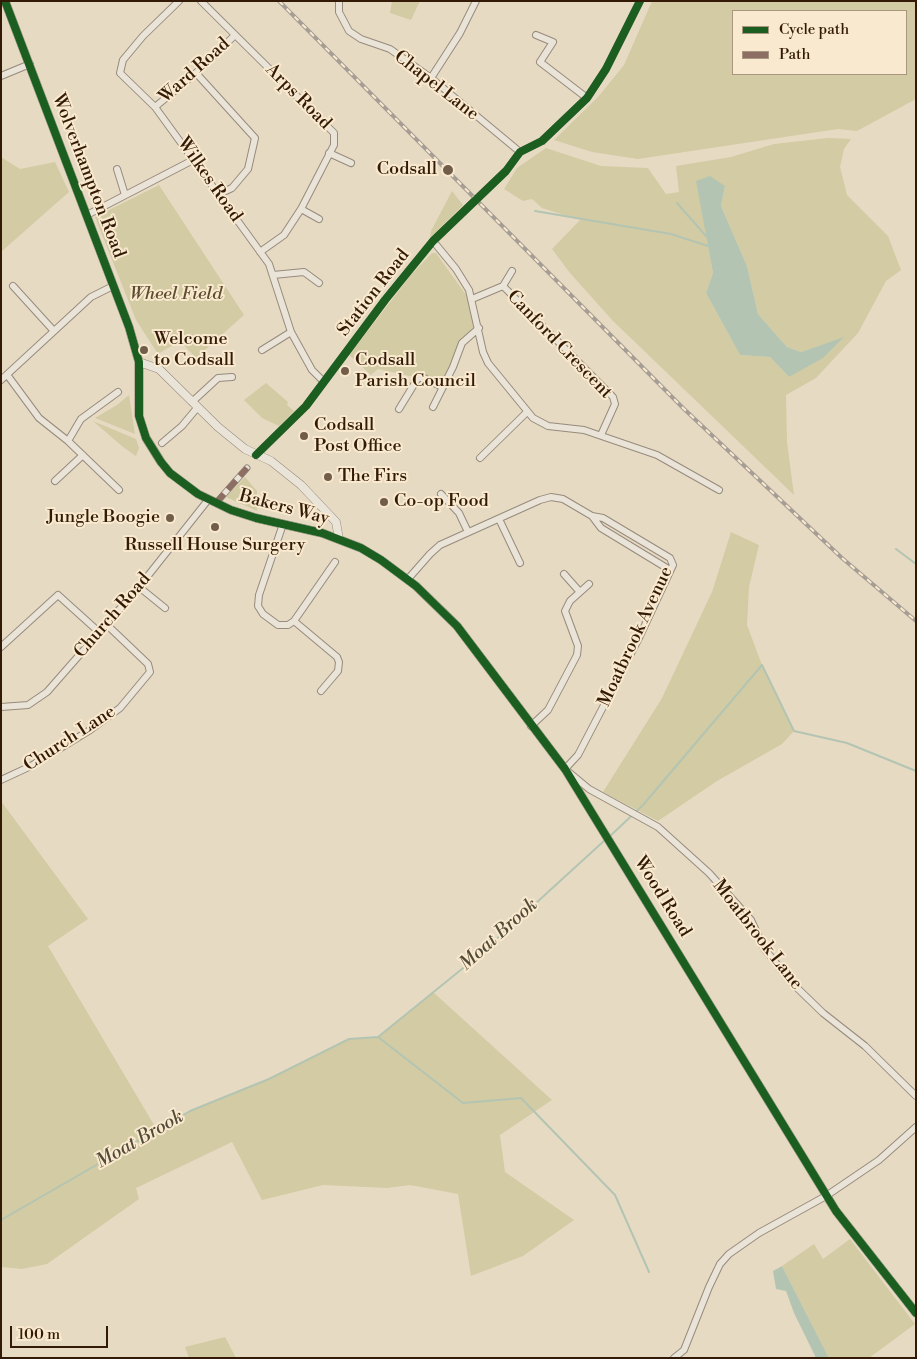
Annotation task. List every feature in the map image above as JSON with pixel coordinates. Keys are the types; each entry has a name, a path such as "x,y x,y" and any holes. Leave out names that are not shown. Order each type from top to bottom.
{"street":[{"name":"Wolverhampton Road","path":"5,1 129,327 139,362"},
{"name":"Wilkes Road","path":"178,1 143,36 120,66 122,76 155,107 195,159 269,264 291,332 312,370 324,382"},
{"name":"Arps Road","path":"201,1 334,133 335,141 330,153 301,209 284,235 260,252"},
{"name":"Chapel Lane","path":"339,1 339,12 349,31 361,39 390,49 431,78 520,152"},
{"path":"431,78 460,33 476,1"},
{"path":"520,152 542,141 587,98 606,69 640,1"},
{"name":"Ward Road","path":"155,107 196,73 235,35"},
{"path":"536,35 553,42 540,62 587,98"},
{"path":"1,76 30,64"},
{"path":"196,73 255,138 248,169 232,188 219,194"},
{"name":"Station Road","path":"256,455 306,406 385,300 433,241 506,172 520,152"},
{"path":"330,153 350,163"},
{"path":"87,215 195,159"},
{"path":"118,169 125,195"},
{"path":"301,209 319,219"},
{"path":"433,241 463,278 472,299 483,352 488,363 527,412 537,421 548,426 574,428 601,435 657,455 719,490"},
{"path":"503,286 512,271"},
{"path":"273,275 304,272 319,283"},
{"path":"14,286 53,330"},
{"path":"1,380 8,376 53,330 91,296 113,286"},
{"name":"Canford Crescent","path":"472,299 503,286 613,397 615,404 601,435"},
{"path":"433,406 454,367 462,343 479,328"},
{"path":"262,350 291,332"},
{"path":"139,362 159,369 234,440 256,455 271,461 301,485 336,522 339,539"},
{"name":"Bakers Way","path":"139,362 139,416 146,438 170,473 212,501 242,514 339,539"},
{"path":"8,376 39,418 68,441 119,490"},
{"path":"162,443 218,378 232,377"},
{"path":"399,409 418,378 424,378 442,387"},
{"path":"68,441 80,419 118,392"},
{"path":"480,458 527,412"},
{"path":"55,481 83,455"},
{"path":"212,501 247,468"},
{"path":"441,494 459,513 468,532"},
{"name":"Moatbrook Avenue","path":"408,580 436,548 540,500 552,497 563,499 592,516 604,518 670,558 673,562 670,570 638,640 578,755 565,769"},
{"name":"Church Road","path":"1,707 28,705 47,692 212,501"},
{"path":"592,516 601,528 670,570"},
{"path":"498,519 520,562"},
{"path":"284,524 259,595 258,606 263,614 278,625 288,625 294,622 335,562"},
{"name":"Wood Road","path":"339,539 376,556 408,580 458,626 565,769 826,1196 916,1313"},
{"path":"564,574 579,591"},
{"path":"531,726 548,710 577,655 578,646 566,611 570,600 589,584"},
{"path":"139,587 165,608"},
{"path":"1,648 58,595 99,632"},
{"path":"294,622 333,654 339,662 336,674 321,691"},
{"name":"Church Lane","path":"1,780 31,766 120,708 150,672 148,664 106,624"},
{"name":"Moatbrook Lane","path":"565,769 589,789 658,827 709,873 751,920 764,948 790,982 823,1013 865,1046 916,1096"},
{"path":"674,1358 684,1350 709,1286 720,1264 729,1254 759,1232 826,1196 879,1160 916,1127"}],"green space":[{"path":"392,1 420,1 411,20 390,13"},
{"path":"652,1 916,1 916,99 857,131 838,129 638,159 592,152 554,140 598,97 624,65"},
{"path":"828,138 851,139 844,149 840,167 847,195 888,236 901,270 886,281 858,333 816,378 786,395 787,442 794,495 613,321 570,273 552,249 580,220 542,208 532,199 523,201 504,189 517,168 546,148 601,166 648,168 666,194 679,192 676,166 731,157 774,144","holes":["725,186 721,206 747,266 758,314 787,347 801,352 842,338 789,377 770,357 740,355 706,293 713,273 705,228"]},
{"path":"1,157 20,169 55,162 69,192 1,252"},
{"name":"Wheel Field","path":"159,185 244,315 196,358 180,341 158,354 136,320 95,217"},
{"path":"452,191 463,205 430,238 431,231"},
{"path":"432,253 436,253 469,299 475,328 465,336 458,347 452,365 440,384 418,375 414,377 378,369 371,375 349,355 411,275"},
{"path":"266,383 288,402 287,405 294,411 279,426 262,418 244,400"},
{"path":"129,395 135,434 95,418 117,405"},
{"path":"93,421 136,439 139,448 136,456 123,447"},
{"path":"245,477 257,491 257,511 226,497"},
{"path":"731,532 759,545 749,587 747,625 762,665 794,731 782,744 717,781 658,821 603,792 662,698 712,592"},
{"path":"1,801 88,919 48,946 157,1130 190,1111 269,1079 349,1039 378,1037 433,992 552,1100 500,1135 505,1172 574,1220 523,1256 471,1276 458,1194 410,1185 387,1188 323,1185 262,1200 232,1142 136,1188 139,1199 47,1264 22,1269 1,1267"},
{"path":"850,1239 915,1324 869,1358 829,1358 782,1266 814,1244 823,1259"},
{"path":"225,1337 236,1358 189,1358 185,1347"}],"shaded area":[{"path":"710,176 725,186 721,206 747,266 758,314 787,347 801,352 844,337 823,358 789,377 770,357 740,355 706,293 713,273 696,181"},
{"path":"782,1266 829,1358 816,1358 794,1313 786,1291 776,1289 773,1271"}],"waterway":[{"path":"677,203 706,236"},
{"path":"535,211 671,234 708,246"},
{"path":"896,549 916,564"},
{"name":"Moat Brook","path":"609,837 643,805 762,665 794,731 847,743 916,771"},
{"name":"Moat Brook","path":"1,1220 190,1111 269,1079 349,1039 378,1037 478,956 605,840"},
{"path":"378,1037 463,1103 521,1098 615,1195 649,1272"}],"railway":[{"path":"279,1 683,408 842,558 916,621"}],"marked path":[{"path":"216,503 247,468"}],"cycle path":[{"path":"5,1 129,327 139,362 139,416 146,438 161,462 170,473 198,494 231,510 256,518 322,533 361,548 416,586 457,626 565,769 836,1211 916,1313"},
{"path":"256,455 306,406 385,300 433,241 506,171 520,152 542,141 587,98 606,69 640,1"}],"place":[{"name":"Codsall","path":"448,170"},
{"name":"Welcome to Codsall","path":"144,350"},
{"name":"Codsall Parish Council","path":"345,371"},
{"name":"Codsall Post Office","path":"304,436"},
{"name":"The Firs","path":"328,477"},
{"name":"Co-op Food","path":"384,502"},
{"name":"Jungle Boogie","path":"170,518"},
{"name":"Russell House Surgery","path":"215,527"}]}
